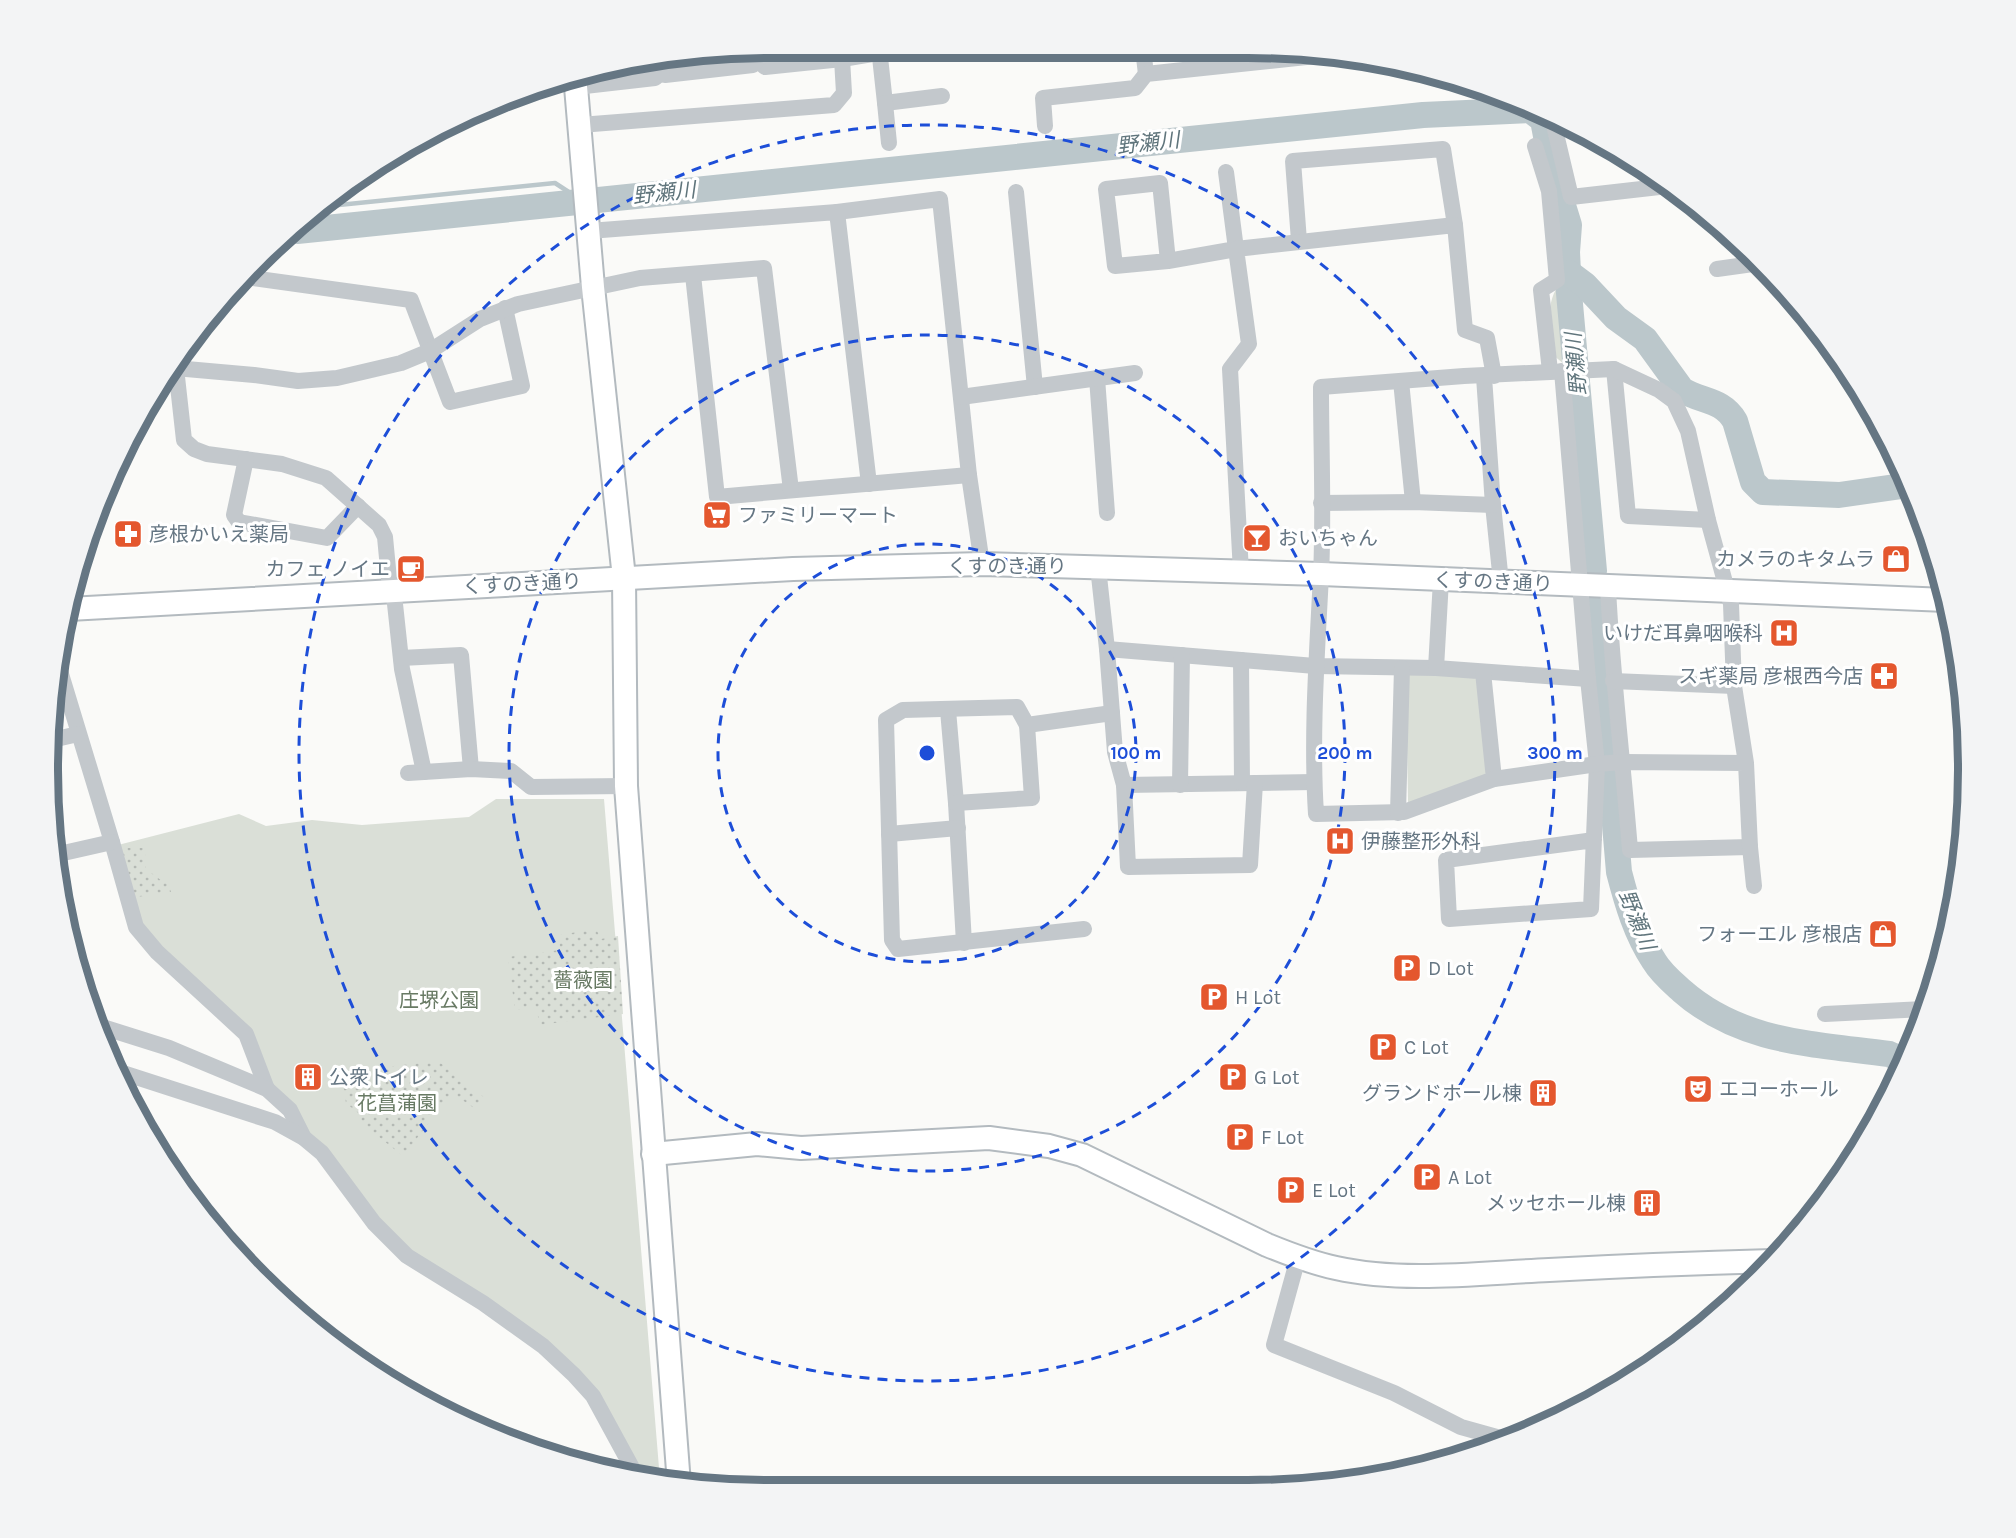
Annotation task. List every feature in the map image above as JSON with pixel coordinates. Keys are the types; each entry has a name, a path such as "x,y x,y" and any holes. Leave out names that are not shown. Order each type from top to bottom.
{"street":[{"path":"761,58 765,66 846,58"},
{"path":"880,58 889,143"},
{"path":"1144,58 1146,74"},
{"path":"1045,126 1042,98 1135,88 1146,74 1258,58"},
{"path":"660,67 666,75 753,65 757,59"},
{"path":"579,125 834,105 844,93 842,59"},
{"path":"596,80 655,78 660,67"},
{"path":"576,86 593,287 624,578 626,786 678,1473"},
{"path":"885,103 942,96"},
{"path":"1555,129 1571,197 1646,181"},
{"path":"1535,146 1549,191 1557,280 1541,290 1566,370 1588,679 1630,850 1750,847"},
{"path":"1299,241 1293,161 1443,149 1455,225 1465,330 1487,338 1493,505 1501,582"},
{"path":"1226,172 1249,344 1230,369 1241,572"},
{"path":"1168,261 1160,183 1106,189 1115,266 1168,261 1299,241 1455,225"},
{"path":"1016,192 1035,387"},
{"path":"588,225 837,212 940,199 969,475 982,564"},
{"path":"837,212 869,484"},
{"path":"1717,268 1746,265"},
{"path":"182,369 298,381 338,378 401,363 430,351 480,319 505,308 640,278 764,268 791,490"},
{"path":"693,275 717,497 969,475"},
{"path":"256,279 411,300 450,402 522,386 505,308"},
{"path":"1614,369 1628,516 1708,520"},
{"path":"1746,764 1610,763 1494,779 1404,812 1317,814 1314,782 1315,666 1321,574 1321,387 1464,376 1614,369 1659,390 1674,401 1688,431 1708,520 1731,604 1734,686 1746,764 1754,886"},
{"path":"961,397 1134,373"},
{"path":"177,376 184,440 194,449 207,454 282,464 326,478 379,525 386,537 389,579 416,772 471,769 511,771 531,787 626,786"},
{"path":"1098,378 1107,513"},
{"path":"1401,381 1413,502"},
{"path":"246,459 234,515 239,522 327,538 358,506"},
{"path":"1321,503 1413,502 1493,505"},
{"name":"くすのき通り","path":"77,609 793,568 982,564 1321,574 1937,600"},
{"path":"1098,567 1115,752 1124,785 1128,867 1250,865 1241,660"},
{"path":"1436,668 1441,580"},
{"path":"1594,840 1446,860 1449,919 1591,909 1594,840 1610,763 1613,681 1608,587"},
{"path":"1107,650 1315,666 1436,668 1588,679"},
{"path":"401,658 461,655 471,769"},
{"path":"1180,785 1182,656"},
{"path":"1398,813 1402,668"},
{"path":"1483,672 1494,779"},
{"path":"1613,681 1734,686"},
{"path":"64,685 136,927 157,952 246,1034 267,1089"},
{"path":"956,803 1032,798 1027,725 1017,706 903,710 886,720 892,940 897,949 1084,929"},
{"path":"948,710 958,828 964,943"},
{"path":"1027,725 1112,713"},
{"path":"59,738 78,734"},
{"path":"1124,785 1314,782"},
{"path":"889,834 958,828"},
{"path":"64,853 112,842"},
{"path":"1825,1014 1916,1009"},
{"path":"107,1026 169,1048 267,1089 290,1110 304,1138"},
{"path":"128,1075 275,1122 304,1138 322,1153 374,1223 406,1256 483,1303 543,1346 574,1375 593,1396 631,1466"},
{"path":"653,1154 757,1144 801,1148 989,1138 1049,1146 1082,1155 1267,1245 1299,1258 1337,1268 1402,1275 1480,1274 1758,1262"},
{"path":"1299,1258 1274,1345 1395,1393 1461,1426 1492,1435"}],"green space":[{"path":"1562,285 1569,363 1564,364 1553,355 1550,320 1551,302 1558,286"},
{"path":"1412,673 1472,676 1478,681 1487,770 1483,779 1412,804 1408,802 1406,678"},
{"name":"庄堺公園","path":"496,799 604,799 659,1470 624,1464 595,1391 411,1254 378,1221 270,1086 250,1031 165,952 140,924 118,845 239,814 266,826 312,820 362,825 469,817"},
{"path":"116,848 145,848 146,869 162,881 166,878 171,892 130,898"},
{"name":"薔薇園","path":"596,929 601,939 618,936 623,1014 539,1025 537,1008 515,1010 508,957 560,950 559,935"},
{"name":"花菖蒲園","path":"438,1061 485,1098 474,1108 452,1093 403,1156 360,1122 362,1116 346,1103 341,1072"}],"waterway":[{"name":"野瀬川","path":"307,230 1423,115 1513,111"},
{"name":"野瀬川","path":"1544,124 1553,173 1569,225 1567,252 1569,293 1594,571"},
{"path":"336,205 555,183 578,198"},
{"path":"1569,273 1585,285 1616,318 1645,339 1682,390 1718,405 1730,414 1735,421 1753,482 1763,492 1839,495 1898,487"},
{"name":"野瀬川","path":"1596,601 1619,872 1637,929 1657,965 1678,988 1705,1008 1754,1031 1807,1043 1889,1054 1896,1057"}],"place":[{"name":"ファミリーマート","path":"717,515"},
{"name":"彦根かいえ薬局","path":"128,534"},
{"name":"おいちゃん","path":"1257,538"},
{"name":"カメラのキタムラ","path":"1896,559"},
{"name":"カフェ ノイエ","path":"411,569"},
{"name":"いけだ耳鼻咽喉科","path":"1784,633"},
{"name":"スギ薬局 彦根西今店","path":"1884,676"},
{"name":"伊藤整形外科","path":"1340,841"},
{"name":"フォーエル 彦根店","path":"1883,934"},
{"name":"D Lot","path":"1407,968"},
{"name":"H Lot","path":"1214,997"},
{"name":"C Lot","path":"1383,1047"},
{"name":"公衆トイレ","path":"308,1077"},
{"name":"G Lot","path":"1233,1077"},
{"name":"エコーホール","path":"1698,1089"},
{"name":"グランドホール棟","path":"1543,1093"},
{"name":"F Lot","path":"1240,1137"},
{"name":"A Lot","path":"1427,1177"},
{"name":"E Lot","path":"1291,1190"},
{"name":"メッセホール棟","path":"1647,1203"}]}
